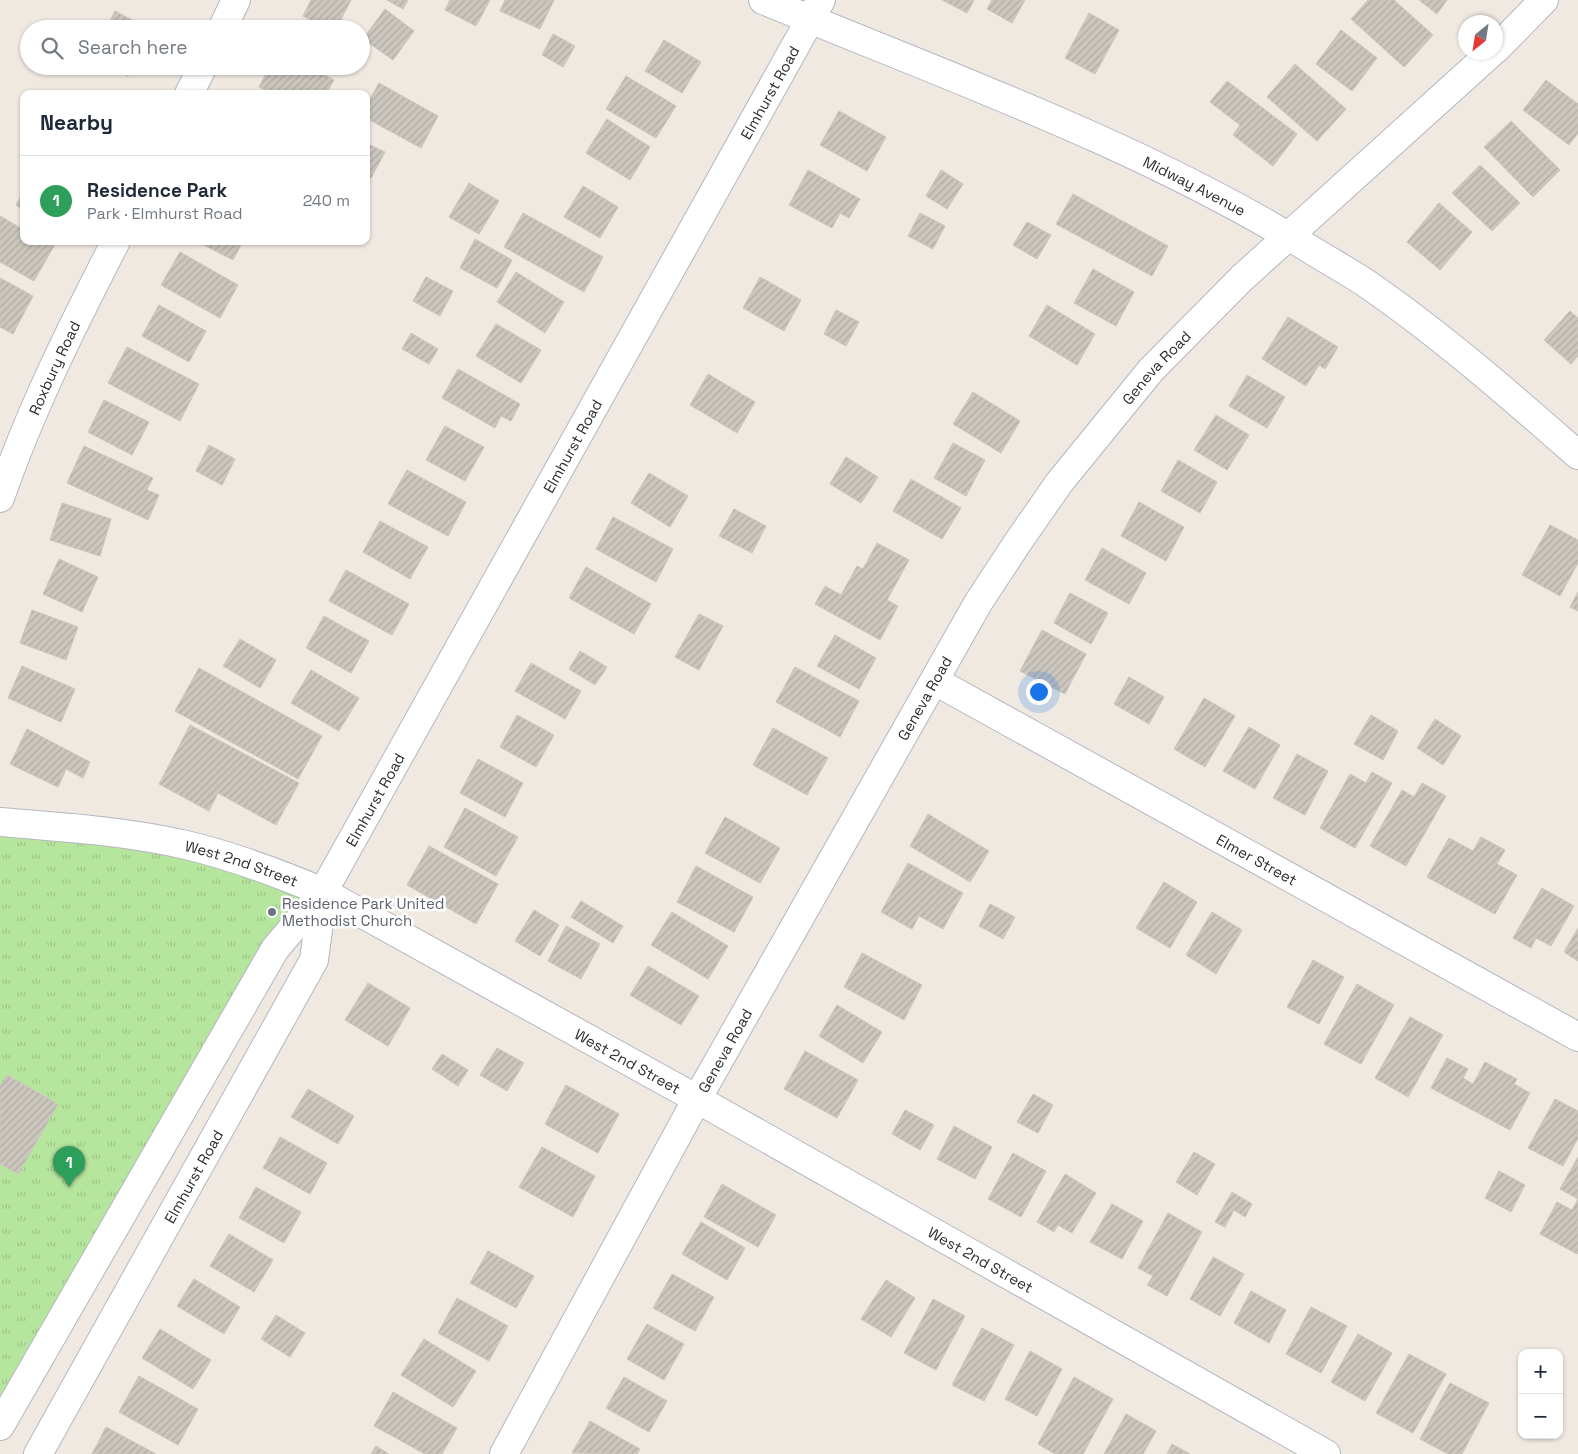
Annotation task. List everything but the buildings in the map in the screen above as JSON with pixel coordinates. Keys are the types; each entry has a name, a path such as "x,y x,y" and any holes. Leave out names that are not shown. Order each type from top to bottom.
{"street":[{"path":"226,20 236,0"},
{"name":"Midway Avenue","path":"764,0 816,10 1118,148 1218,196 1290,236 1376,290 1496,382 1578,455"},
{"path":"1503,42 1544,0"},
{"name":"Elmhurst Road","path":"0,1426 275,949 323,892 816,10"},
{"name":"Geneva Road","path":"504,1454 697,1099 978,604 1018,542 1104,426 1151,370 1242,278 1483,60"},
{"path":"191,90 198,75"},
{"name":"Roxbury Road","path":"0,498 38,399 114,245"},
{"name":"Elmer Street","path":"935,681 1578,1037"},
{"name":"West 2nd Street","path":"0,822 110,832 184,845 260,867 323,892 697,1099 1326,1454"},
{"name":"Elmhurst Road","path":"38,1454 314,960 323,892"}],"green space":[{"path":"0,822 110,832 323,892 0,1426"}],"place":[{"name":"Residence Park United Methodist Church","path":"272,912"},
{"name":"Residence Park","path":"69,1187"}]}
